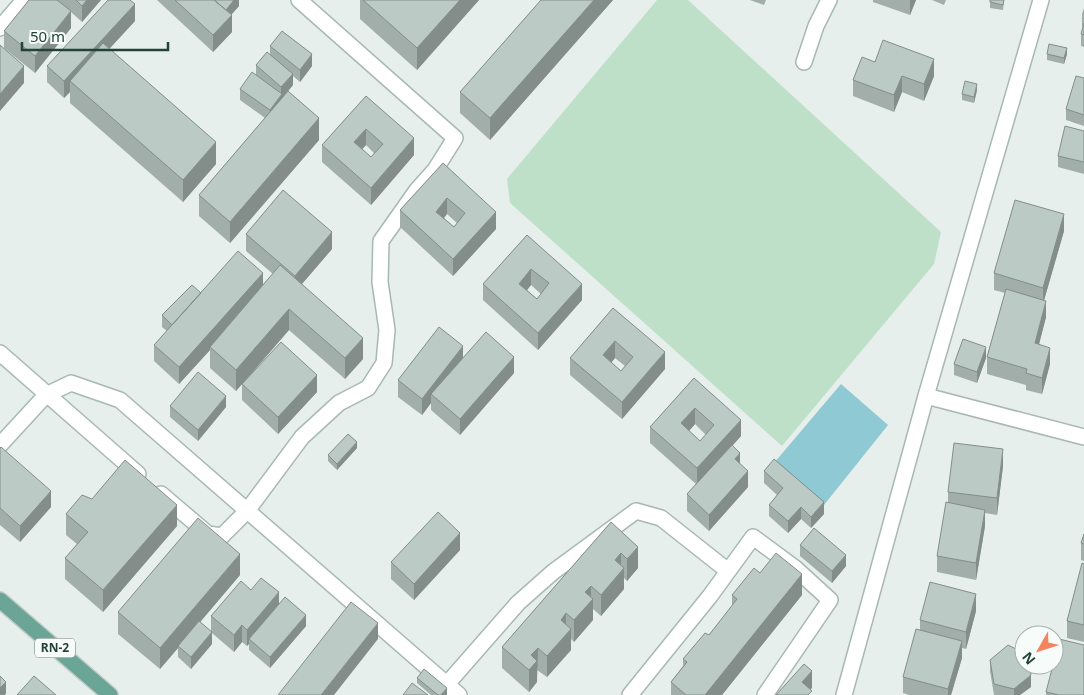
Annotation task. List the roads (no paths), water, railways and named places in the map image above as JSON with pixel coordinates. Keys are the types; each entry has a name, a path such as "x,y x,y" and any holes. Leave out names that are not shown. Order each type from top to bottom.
{"main road":[{"name":"RN-2","path":"0,600 110,695"}],"street":[{"path":"0,28 24,0"},
{"path":"0,353 208,534 222,536 247,511 302,437 339,403 368,388 384,363 386,330 380,282 382,241 417,190 435,170 455,138 299,0"},
{"path":"804,62 816,26 829,0"},
{"path":"844,695 926,396 1041,0"},
{"path":"0,445 46,395 71,383 120,400 459,695"},
{"path":"926,396 1084,437"},
{"path":"447,684 518,603 553,572 636,511 661,518 728,571"},
{"path":"630,695 753,537 795,568 830,600 765,695"}],"water":[{"path":"841,384 888,425 824,505 774,463"}]}
